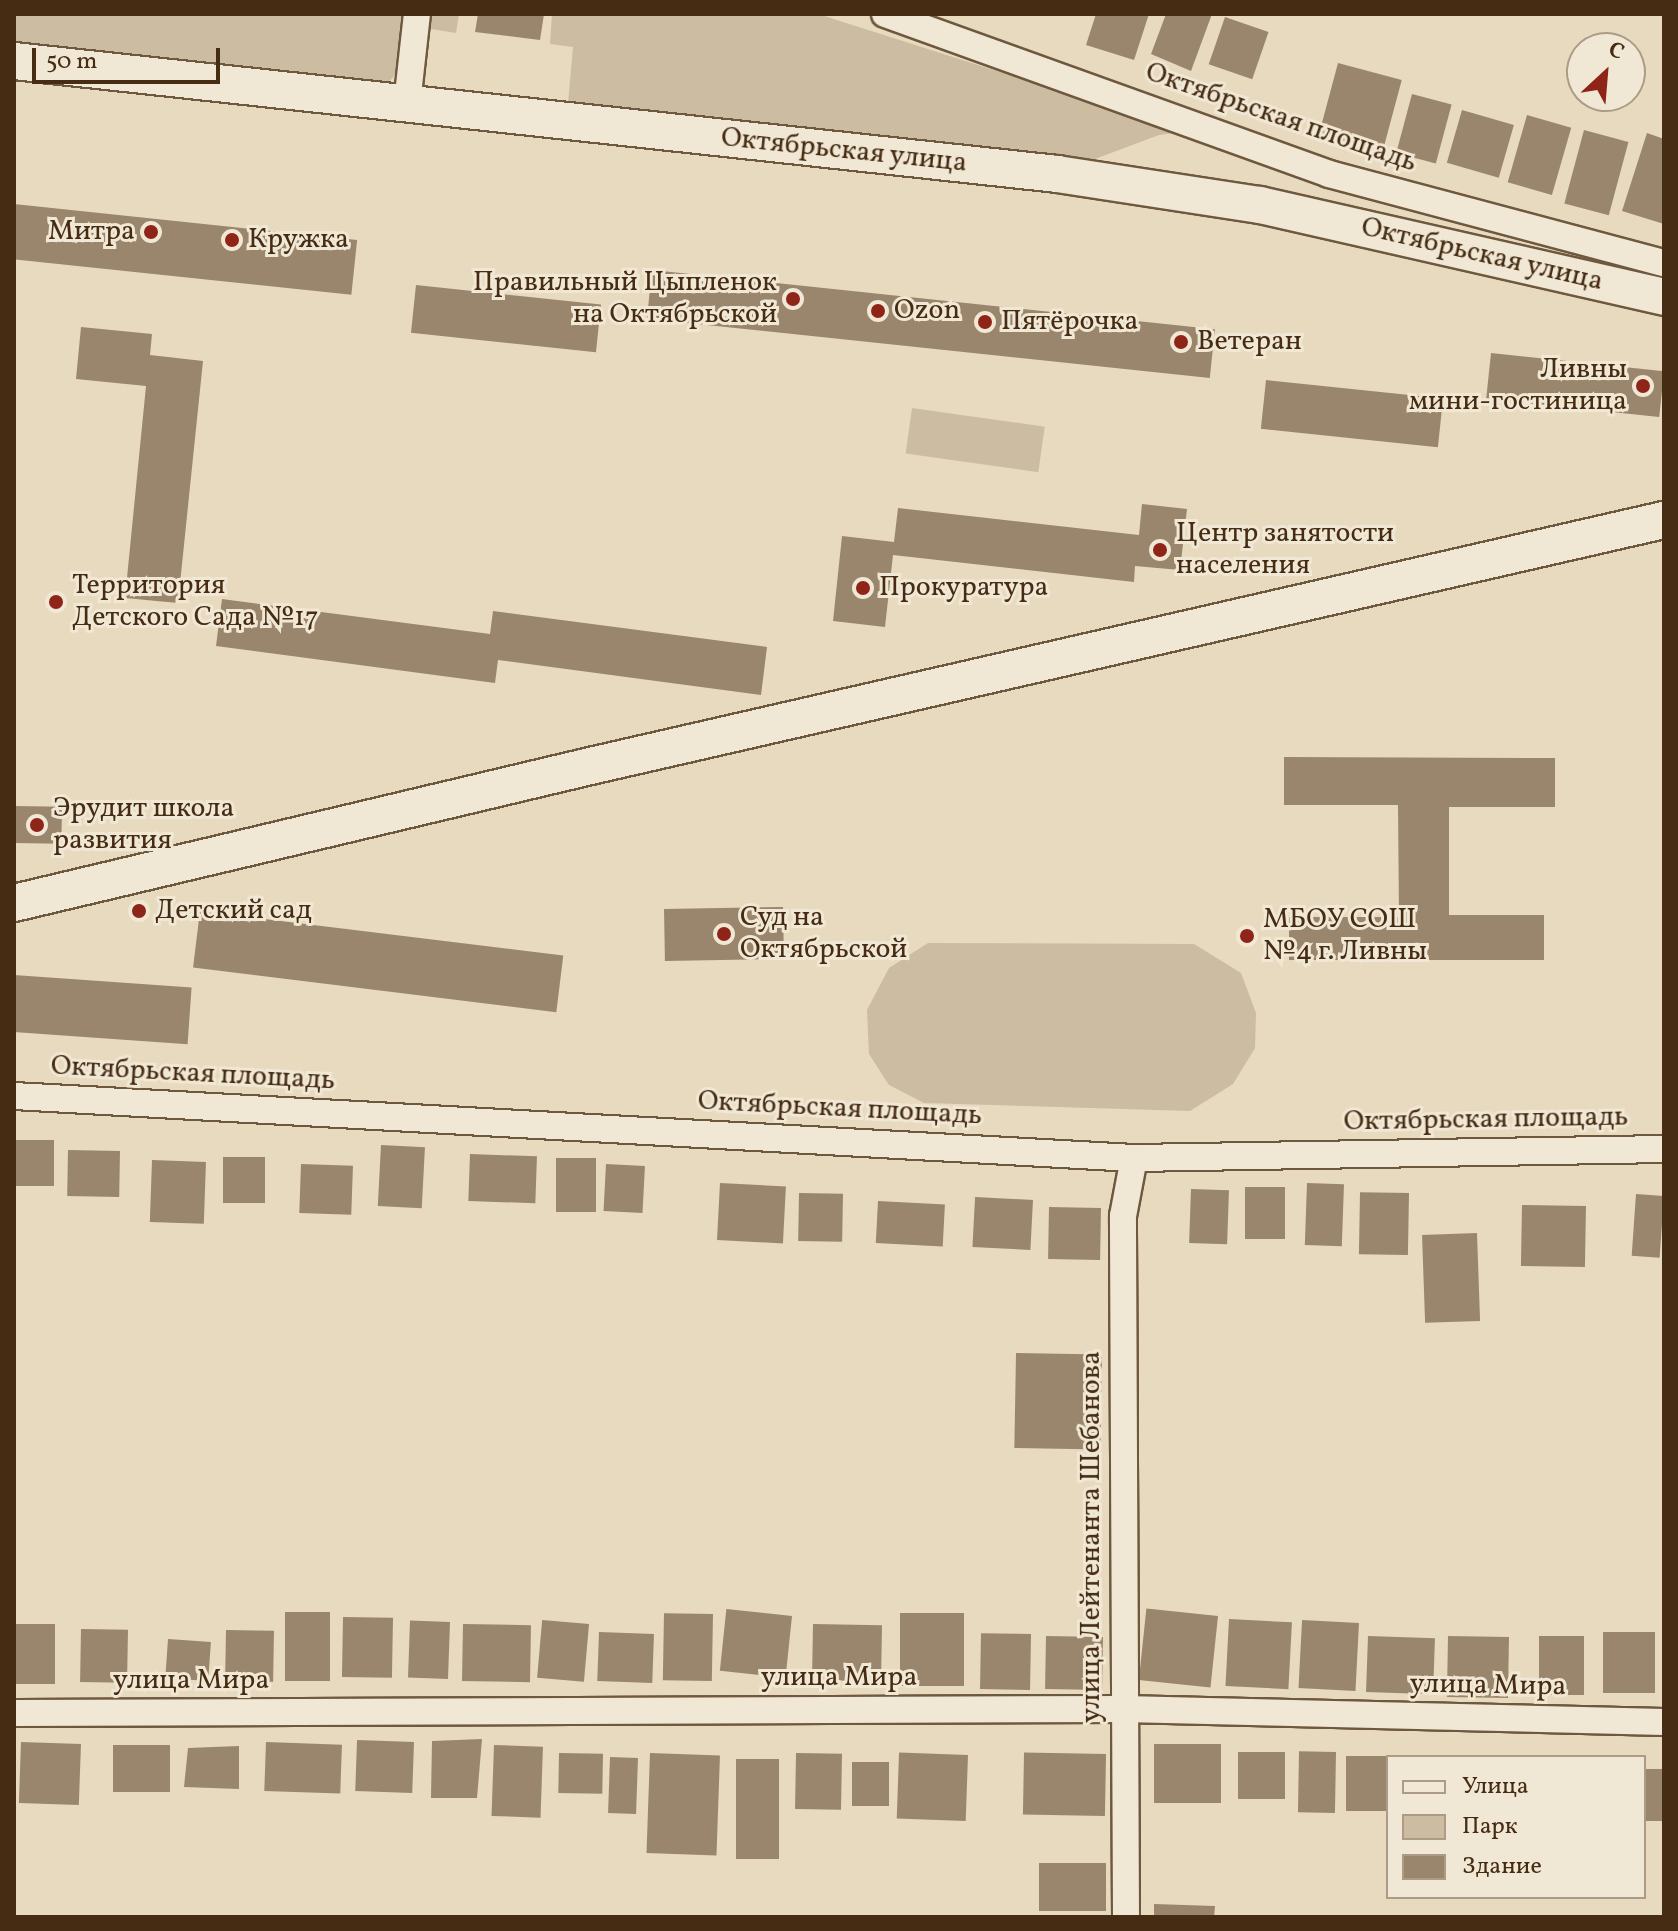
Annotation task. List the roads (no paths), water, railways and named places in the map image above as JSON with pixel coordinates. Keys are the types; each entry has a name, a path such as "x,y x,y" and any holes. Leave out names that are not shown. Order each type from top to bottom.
{"street":[{"path":"407,104 417,14"},
{"name":"Октябрьская площадь","path":"885,14 1329,174 1664,263"},
{"name":"Октябрьская улица","path":"14,61 1057,174 1244,202 1664,297"},
{"path":"14,903 602,763 1664,520"},
{"name":"Октябрьская площадь","path":"14,1096 1134,1158 1664,1149"},
{"name":"улица Лейтенанта Шебанова","path":"1126,1917 1123,1216 1134,1158"},
{"name":"улица Мира","path":"14,1713 1124,1709 1664,1722"}],"place":[{"name":"Митра","path":"151,232"},
{"name":"Кружка","path":"232,240"},
{"name":"Правильный Цыпленок на Октябрьской","path":"793,299"},
{"name":"Ozon","path":"878,311"},
{"name":"Пятёрочка","path":"985,322"},
{"name":"Ветеран","path":"1181,342"},
{"name":"Ливны мини-гостиница","path":"1643,386"},
{"name":"Центр занятости населения","path":"1160,550"},
{"name":"Прокуратура","path":"863,588"},
{"name":"Территория Детского Сада №17","path":"56,602"},
{"name":"Эрудит школа развития","path":"37,825"},
{"name":"Детский сад","path":"139,911"},
{"name":"Суд на Октябрьской","path":"724,934"},
{"name":"МБОУ СОШ №4 г. Ливны","path":"1247,936"}]}
